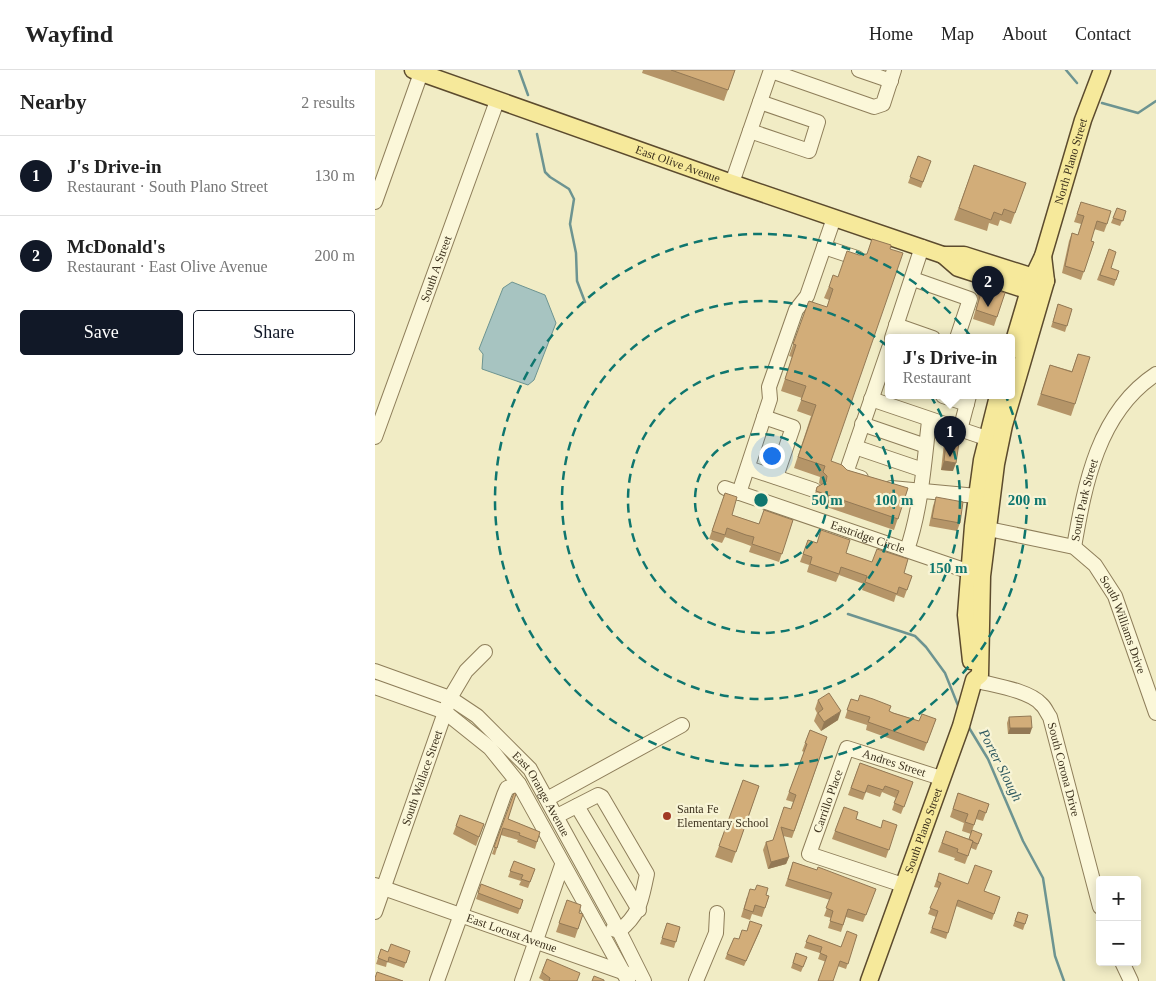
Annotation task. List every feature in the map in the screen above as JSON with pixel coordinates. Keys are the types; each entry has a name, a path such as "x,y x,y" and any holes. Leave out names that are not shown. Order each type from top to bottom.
{"main road":[{"name":"North Plano Street","path":"1037,286 1043,256 1071,157 1102,70"},
{"name":"East Olive Avenue","path":"417,71 497,101 943,255 964,255 1037,286"},
{"path":"1015,341 1037,286"},
{"name":"South Plano Street","path":"1015,380 1037,286"},
{"path":"985,492 991,445 986,438 997,399"},
{"name":"South Plano Street","path":"869,981 961,726 974,680 980,675 981,662 976,573 980,527 985,492 1011,399"}],"street":[{"path":"732,183 771,70 874,107 883,104 892,75 859,70"},
{"path":"375,202 417,71"},
{"name":"South A Street","path":"375,438 497,101"},
{"path":"750,131 809,151 818,122 760,102"},
{"path":"739,493 770,400 769,388 796,310 807,296 834,218"},
{"path":"824,247 857,258"},
{"path":"894,334 922,247"},
{"path":"913,279 970,299 958,334"},
{"name":"South Park Street","path":"980,527 1074,547 1082,499 1106,430 1122,406 1156,374"},
{"path":"884,376 871,399 846,473 891,488 921,491 985,492"},
{"path":"871,399 929,421 986,438"},
{"path":"960,430 968,400"},
{"path":"764,417 793,427 775,477"},
{"path":"907,550 913,532 921,491 929,421"},
{"path":"862,424 926,446"},
{"path":"855,447 923,470"},
{"path":"748,468 814,490"},
{"name":"Eastridge Circle","path":"725,488 976,573"},
{"name":"South Williams Drive","path":"1074,547 1095,565 1115,596 1156,712"},
{"name":"South Wallace Street","path":"375,912 379,886 449,698 466,671 485,652"},
{"name":"East Orange Avenue","path":"375,671 449,698 477,716 530,769 645,980"},
{"name":"South Corona Drive","path":"974,680 1015,691 1035,699 1041,703 1050,717 1096,892"},
{"name":"East Orange Avenue","path":"375,686 445,712 489,748 519,784 570,878 619,976"},
{"path":"547,799 682,725"},
{"name":"Andres Street","path":"847,748 941,778"},
{"name":"Carrillo Place","path":"847,748 809,854 903,885"},
{"path":"437,981 503,795 507,788 519,784"},
{"path":"557,816 598,795 602,797 647,874 639,910 633,920 619,930 613,929 608,925 588,889 581,882 570,878"},
{"path":"577,806 639,910"},
{"path":"522,981 563,865"},
{"name":"East Locust Avenue","path":"379,886 535,942 619,976 645,980"},
{"path":"696,981 716,934 717,913"},
{"path":"1124,966 1131,981"}],"water":[{"path":"512,282 545,295 556,323 534,380 528,385 482,369 483,354 479,349 503,288"}],"building":[{"path":"671,70 735,70 728,90"},
{"path":"918,156 931,161 923,182 910,177"},
{"path":"974,165 1026,183 1015,213 1004,209 1002,215 994,212 991,220 959,208"},
{"path":"1081,202 1111,211 1107,224 1097,221 1091,241 1094,242 1084,272 1065,266 1072,233 1078,235 1084,216 1077,214"},
{"path":"1117,208 1126,211 1123,221 1113,218"},
{"path":"872,239 891,245 890,249 903,253 831,461 842,465 847,470 908,488 898,519 816,491 817,487 826,482 827,476 823,472 825,466 798,457 816,405 801,400 806,386 785,379 796,345 793,344 809,301 827,307 833,289 829,287 833,275 838,277 847,251 859,255 867,254"},
{"path":"1109,249 1116,252 1111,268 1119,271 1116,280 1100,275"},
{"path":"980,284 1005,293 997,317 976,310 981,293"},
{"path":"1058,304 1072,309 1067,326 1053,322"},
{"path":"1078,354 1090,357 1075,404 1041,394 1050,365 1072,372"},
{"path":"947,434 960,436 956,463 944,461"},
{"path":"725,493 737,497 732,515 759,524 764,510 793,520 782,554 752,544 754,537 727,528 725,535 712,531"},
{"path":"936,497 963,502 960,523 932,518"},
{"path":"821,530 850,540 846,553 872,562 877,549 908,559 904,573 912,576 907,590 899,587 897,594 865,582 867,576 841,567 839,574 810,564 812,557 803,554 808,540 817,543"},
{"path":"829,693 841,711 824,722 818,713 823,709 818,700"},
{"path":"860,695 891,706 889,711 893,713 919,721 922,714 936,719 927,743 868,722 870,717 847,710 851,699 858,701"},
{"path":"1031,716 1032,728 1010,728 1009,717"},
{"path":"810,730 827,737 794,831 781,827 789,857 771,862 766,842 773,840 784,807 791,809 796,795 789,792 807,744 805,743"},
{"path":"860,763 913,782 904,807 894,803 899,791 885,786 883,790 868,785 865,793 851,788"},
{"path":"743,780 759,786 736,852 719,846"},
{"path":"514,793 516,794 508,819 540,832 537,842 519,835 520,833 503,828 497,848 494,847"},
{"path":"958,793 989,804 986,813 979,810 974,825 965,822 968,814 953,809"},
{"path":"844,807 858,812 856,819 881,828 883,820 897,825 889,850 835,831"},
{"path":"460,815 484,824 479,837 456,826"},
{"path":"972,830 982,834 978,844 969,839"},
{"path":"946,831 973,841 968,856 957,852 958,849 942,843"},
{"path":"514,861 535,869 530,882 521,879 523,875 510,871"},
{"path":"793,862 817,870 818,867 876,889 866,915 848,909 843,925 830,921 833,911 826,908 832,893 788,879"},
{"path":"975,865 992,871 984,891 1000,897 994,914 958,900 948,933 932,928 938,911 930,908 941,883 937,881 939,873 968,884"},
{"path":"481,884 523,900 520,909 478,893"},
{"path":"757,885 768,888 766,895 769,896 765,908 755,905 753,912 744,909 750,889 755,890"},
{"path":"567,900 581,905 579,913 583,914 578,929 559,923"},
{"path":"1018,912 1028,915 1025,924 1015,921"},
{"path":"750,921 762,925 746,961 727,954 734,938 739,939 742,930 747,931"},
{"path":"667,923 680,927 676,942 662,938"},
{"path":"847,931 857,935 848,964 840,961 833,981 818,981 827,956 820,953 822,947 806,942 809,935 841,947"},
{"path":"391,944 410,951 406,963 389,957 388,962 378,958 381,949 388,952"},
{"path":"796,953 807,957 803,967 793,963"},
{"path":"547,959 580,973 577,981 549,981 550,978 542,972"},
{"path":"377,972 403,981 375,981"},
{"path":"594,976 604,980 604,981 592,981"}],"waterway":[{"name":"Porter Slough","path":"519,70 528,95"},
{"path":"1066,70 1077,83"},
{"path":"1102,103 1138,113 1156,101"},
{"name":"Porter Slough","path":"537,134 545,172 569,189 574,199 570,224 576,253 577,281 585,302"},
{"name":"Porter Slough","path":"848,614 915,636 926,647 945,673 959,708"},
{"name":"Porter Slough","path":"968,726 988,759 1023,841 1043,878 1055,956 1064,981"}],"place":[{"name":"McDonald's","path":"988,307"},
{"name":"J's Drive-in","path":"950,457"},
{"name":"Santa Fe Elementary School","path":"667,816"}]}
